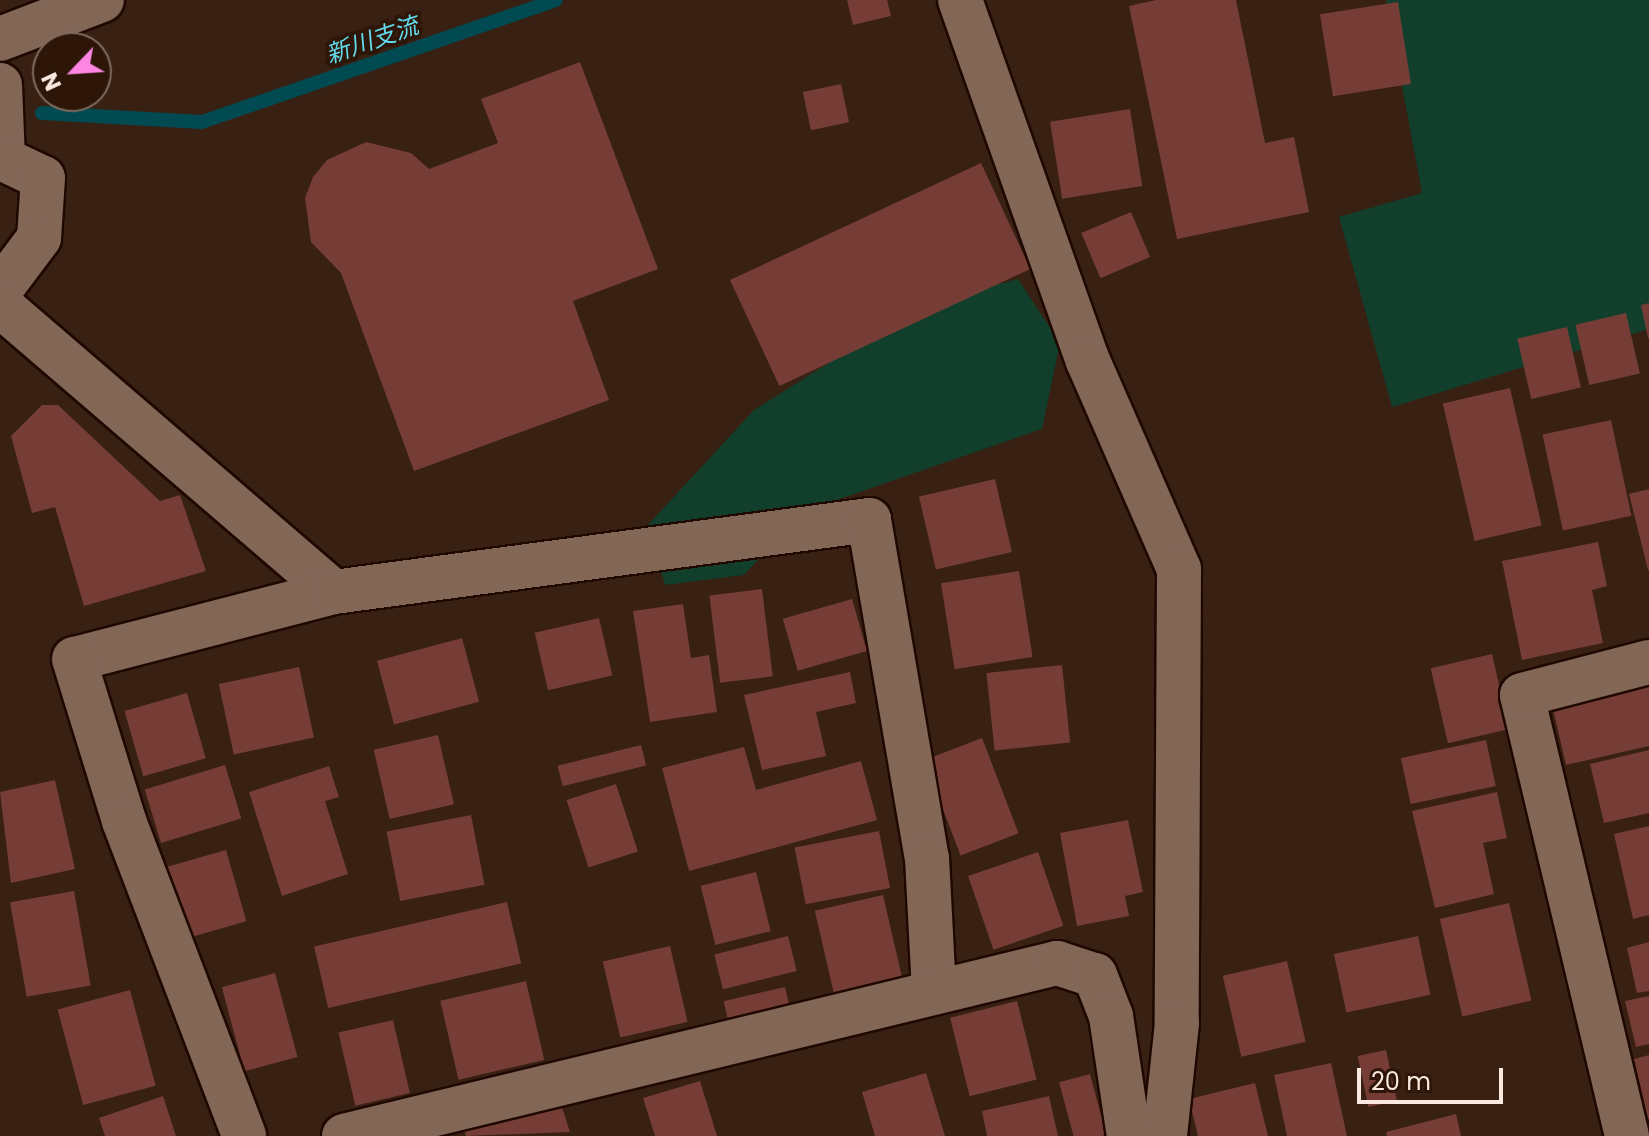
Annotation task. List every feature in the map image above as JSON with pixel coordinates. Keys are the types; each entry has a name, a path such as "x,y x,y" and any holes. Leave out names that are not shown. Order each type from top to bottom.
{"street":[{"path":"0,39 102,0"},
{"path":"960,0 1082,347 1179,569 1184,696 1177,1023 1165,1136"},
{"path":"0,85 3,159 43,178 39,238 0,290"},
{"path":"0,305 334,592"},
{"path":"244,1136 124,821 74,659 334,592 869,520 927,858 934,990"},
{"path":"1627,1136 1522,695 1649,662"},
{"path":"344,1136 934,990 1057,963 1095,975 1111,1016 1129,1136"}],"green space":[{"path":"1386,0 1649,0 1649,329 1392,407 1339,217 1422,193"},
{"path":"1018,279 1060,343 1042,429 802,512 744,575 665,585 648,525 754,410 921,305"}],"building":[{"path":"847,0 887,0 891,16 853,25"},
{"path":"1156,0 1236,0 1265,143 1294,137 1309,212 1177,239 1129,6"},
{"path":"1398,2 1411,84 1333,96 1320,14"},
{"path":"580,62 658,269 573,301 609,400 414,471 341,273 311,242 305,198 313,177 327,160 366,142 411,153 429,169 498,143 481,99"},
{"path":"841,84 849,122 811,130 803,92"},
{"path":"1130,109 1142,186 1062,199 1050,122"},
{"path":"981,163 1030,269 779,386 730,280"},
{"path":"1131,212 1150,257 1100,278 1081,233"},
{"path":"1649,303 1649,338 1648,338 1641,305"},
{"path":"1626,313 1640,373 1589,385 1575,325"},
{"path":"1567,327 1581,387 1531,399 1517,338"},
{"path":"1510,388 1542,525 1474,541 1443,404"},
{"path":"42,405 58,405 160,501 180,495 206,571 84,606 55,507 32,513 11,436"},
{"path":"1611,420 1631,516 1563,530 1543,435"},
{"path":"995,479 1012,552 936,570 919,497"},
{"path":"1649,489 1649,570 1648,570 1629,494"},
{"path":"1598,542 1607,586 1592,590 1603,643 1522,660 1502,561"},
{"path":"1019,571 1033,657 955,669 941,583"},
{"path":"762,589 773,676 720,683 709,595"},
{"path":"852,599 867,651 798,671 783,619"},
{"path":"683,604 691,658 709,655 717,712 650,722 633,611"},
{"path":"599,618 612,675 548,690 535,633"},
{"path":"462,638 479,702 394,725 377,661"},
{"path":"1492,654 1509,729 1448,743 1431,668"},
{"path":"1062,665 1070,743 995,751 986,673"},
{"path":"299,667 314,737 234,754 219,684"},
{"path":"850,672 856,703 816,712 826,756 762,770 744,695"},
{"path":"1649,682 1649,746 1566,765 1552,705"},
{"path":"187,693 206,758 143,776 125,711"},
{"path":"438,735 454,804 390,819 374,750"},
{"path":"982,738 1019,833 961,855 924,760"},
{"path":"1486,740 1496,786 1411,804 1401,758"},
{"path":"641,745 646,765 563,786 558,766"},
{"path":"744,747 756,790 861,761 877,820 689,871 662,768"},
{"path":"1649,750 1649,813 1604,823 1590,764"},
{"path":"225,765 241,819 161,843 145,790"},
{"path":"329,766 339,797 325,801 348,874 282,896 249,792"},
{"path":"55,780 75,869 11,883 0,792"},
{"path":"616,784 638,852 588,868 567,800"},
{"path":"1497,792 1507,838 1483,843 1494,894 1435,908 1412,811"},
{"path":"471,815 485,885 400,901 387,831"},
{"path":"1128,820 1143,892 1125,896 1129,916 1077,926 1060,833"},
{"path":"1649,826 1649,915 1633,919 1614,834"},
{"path":"879,831 890,888 806,904 795,847"},
{"path":"226,850 246,921 188,938 167,867"},
{"path":"1038,852 1063,926 993,950 968,876"},
{"path":"756,872 771,931 715,945 701,886"},
{"path":"74,891 91,986 27,997 10,902"},
{"path":"883,895 904,988 836,1003 815,911"},
{"path":"507,902 521,963 328,1008 314,947"},
{"path":"1509,903 1531,1000 1462,1016 1440,919"},
{"path":"788,936 797,971 723,989 714,954"},
{"path":"1418,936 1430,995 1346,1013 1334,954"},
{"path":"1649,942 1649,991 1637,993 1627,948"},
{"path":"670,946 688,1022 620,1038 603,962"},
{"path":"1287,961 1306,1042 1241,1057 1223,976"},
{"path":"275,973 298,1057 244,1071 222,987"},
{"path":"526,981 544,1060 458,1080 440,1001"},
{"path":"785,987 792,1018 731,1032 724,1001"},
{"path":"130,990 156,1086 83,1105 58,1009"},
{"path":"1649,996 1649,1044 1636,1047 1625,1001"},
{"path":"1017,1001 1037,1080 970,1096 950,1018"},
{"path":"393,1020 410,1093 355,1106 338,1033"},
{"path":"1386,1050 1397,1101 1368,1107 1358,1056"},
{"path":"1649,1055 1649,1119 1648,1119 1634,1059"},
{"path":"1331,1063 1347,1136 1287,1136 1274,1075"},
{"path":"926,1073 945,1136 875,1136 862,1092"},
{"path":"1090,1074 1106,1135 1073,1136 1059,1082"},
{"path":"700,1081 717,1136 655,1136 643,1098"},
{"path":"1255,1083 1268,1136 1198,1136 1189,1099"},
{"path":"163,1096 176,1136 105,1136 99,1118"},
{"path":"1049,1096 1058,1136 987,1136 982,1111"},
{"path":"560,1101 570,1132 466,1136 463,1127"},
{"path":"1456,1114 1461,1136 1387,1136 1386,1132"}],"waterway":[{"name":"新川支流","path":"42,113 202,122 556,0"}]}
